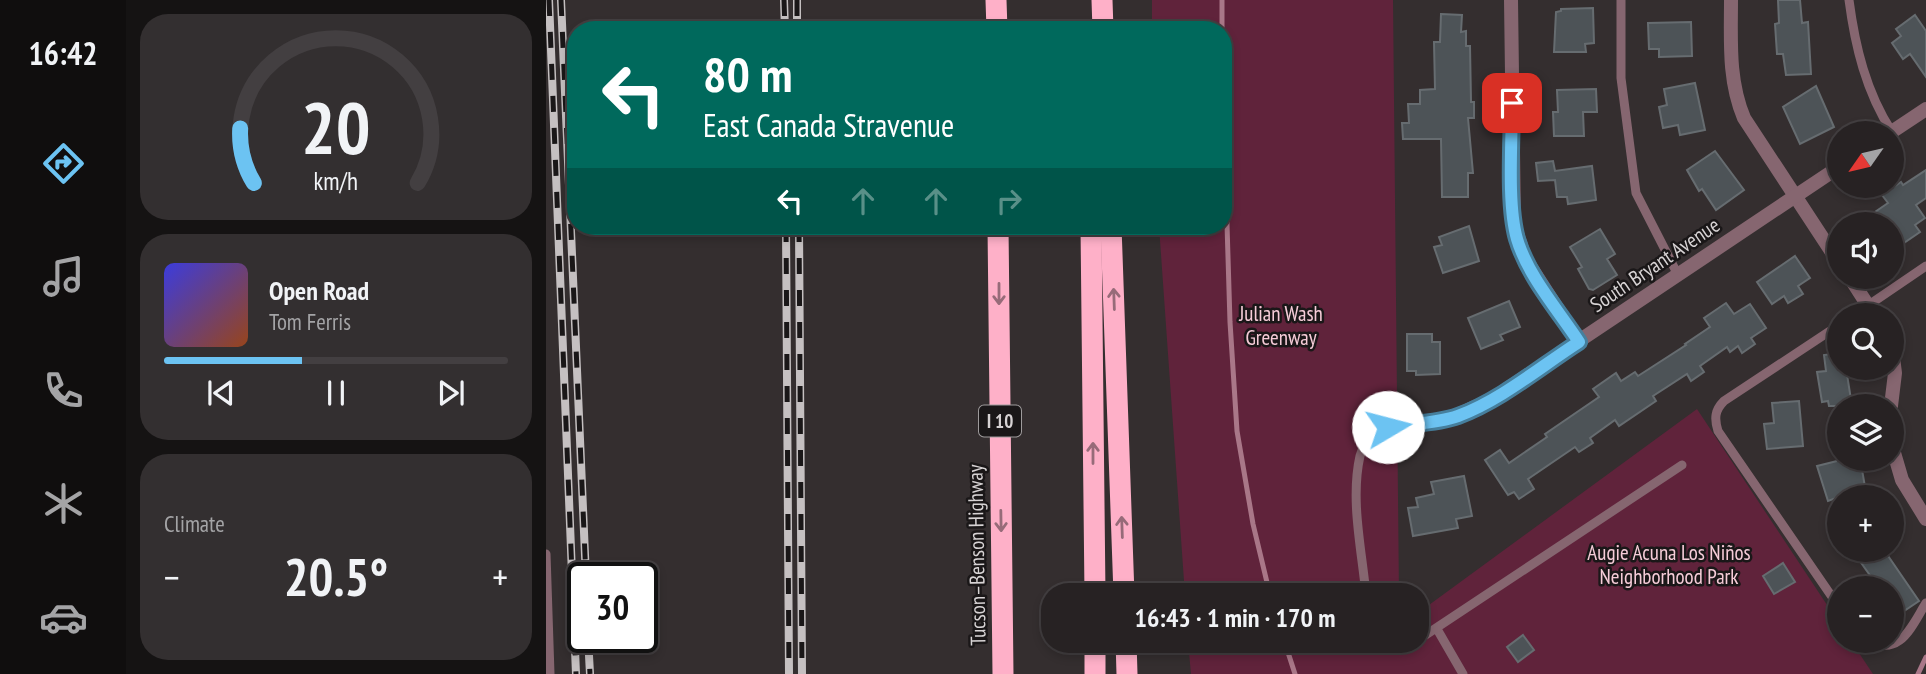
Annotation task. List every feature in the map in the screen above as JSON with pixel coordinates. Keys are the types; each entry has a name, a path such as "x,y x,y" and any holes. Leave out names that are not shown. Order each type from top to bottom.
{"highway":[{"path":"996,0 997,21"},
{"path":"1089,0 1089,21"},
{"path":"1102,0 1103,21"},
{"name":"Tucson–Benson Highway","path":"998,235 1003,617 1001,674"},
{"path":"1091,235 1095,583"},
{"path":"1111,235 1124,583"},
{"path":"1095,653 1095,674"},
{"path":"1126,653 1127,674"}],"street":[{"path":"1511,0 1514,224 1525,258 1579,342"},
{"path":"1731,0 1731,70 1737,102 1753,135 1827,245"},
{"path":"1904,123 1926,109"},
{"name":"South Bryant Avenue","path":"1375,433 1388,427 1446,420 1492,399 1827,175"},
{"path":"1899,471 1926,519"}],"lane":[{"path":"1621,0 1621,78 1636,193 1678,275"},
{"path":"1849,0 1856,48 1885,121"},
{"path":"1880,303 1926,266"},
{"path":"1827,333 1724,401 1715,416 1718,431 1827,590"},
{"path":"1365,583 1357,479 1360,454 1375,433"},
{"path":"1429,633 1682,465"},
{"path":"546,554 550,674"},
{"path":"1904,637 1926,603"},
{"path":"1437,629 1462,674"}],"green space":[{"name":"Julian Wash Greenway","path":"1152,0 1393,0 1399,583 1184,583 1160,235 1232,235 1232,21 1152,21"},
{"name":"Augie Acuna Los Niños Neighborhood Park","path":"1697,409 1827,605 1827,653 1859,653 1873,674 1191,674 1189,653 1429,653 1429,605"}],"building":[{"path":"1778,0 1800,0 1802,23 1808,22 1811,74 1786,75 1783,54 1777,54 1775,24 1779,23"},
{"path":"1593,8 1594,43 1585,44 1586,52 1554,52 1556,12 1561,9"},
{"path":"1441,14 1462,15 1461,32 1466,31 1466,46 1470,46 1471,102 1474,102 1474,118 1468,118 1473,173 1468,173 1468,197 1442,197 1441,139 1403,139 1402,123 1409,123 1408,104 1420,104 1420,90 1435,89 1434,42 1440,42"},
{"path":"1915,15 1926,31 1926,77 1910,54 1903,59 1892,43 1901,36 1896,29"},
{"path":"1691,22 1692,56 1659,57 1659,49 1649,49 1648,23"},
{"path":"1695,83 1705,130 1680,135 1678,125 1663,128 1659,107 1667,105 1664,89"},
{"path":"1816,86 1831,121 1827,121 1827,130 1800,144 1783,107"},
{"path":"1596,89 1597,112 1583,112 1584,136 1554,136 1553,112 1558,112 1557,90"},
{"path":"1715,151 1744,190 1716,210 1702,189 1699,191 1687,170"},
{"path":"1553,161 1555,171 1592,166 1596,200 1568,204 1567,197 1557,197 1555,180 1538,181 1536,163"},
{"path":"1926,170 1926,198 1916,205 1925,218 1915,225 1920,232 1904,243 1904,212 1875,212 1888,203 1884,198 1904,198 1904,184"},
{"path":"1469,226 1479,261 1443,273 1434,247 1442,245 1439,237"},
{"path":"1600,229 1615,254 1607,259 1617,275 1593,290 1589,289 1578,269 1582,267 1570,247"},
{"path":"1795,256 1810,278 1798,286 1803,294 1788,303 1784,296 1772,304 1757,282"},
{"path":"1509,301 1520,327 1500,335 1503,340 1481,349 1468,318"},
{"path":"1726,303 1734,314 1750,304 1766,328 1751,338 1755,344 1742,353 1738,346 1730,352 1727,347 1700,366 1704,372 1691,381 1687,374 1653,396 1656,401 1619,426 1615,420 1590,438 1593,443 1579,452 1575,447 1528,479 1534,489 1519,499 1514,492 1508,495 1485,460 1500,450 1509,463 1599,397 1593,389 1616,373 1621,381 1635,372 1638,376 1686,345 1710,327 1704,318"},
{"path":"1407,334 1432,334 1432,342 1440,342 1440,374 1416,375 1416,371 1407,371"},
{"path":"1824,355 1827,355 1827,380 1848,380 1850,394 1827,394 1827,401 1822,402 1817,372 1826,371"},
{"path":"1799,401 1803,446 1767,449 1764,424 1774,423 1772,403"},
{"path":"1827,464 1827,471 1862,471 1865,485 1827,485 1827,498 1817,466"},
{"path":"1464,476 1472,516 1456,519 1458,528 1413,536 1408,508 1418,507 1416,498 1434,494 1431,482"},
{"path":"1861,562 1892,562 1902,576 1870,576"},
{"path":"1783,563 1795,582 1774,594 1763,576"},
{"path":"1904,579 1919,601 1904,611"},
{"path":"1523,635 1534,650 1518,662 1507,647"}],"waterway":[{"path":"1222,0 1222,21"},
{"path":"1227,235 1237,431 1253,524 1267,583"},
{"path":"1288,653 1295,674"},
{"path":"1918,674 1926,657"}],"railway":[{"path":"549,0 576,674"},
{"path":"561,0 567,139"},
{"path":"784,0 785,21"},
{"path":"797,0 797,21"},
{"path":"571,235 585,562"},
{"path":"786,235 789,674"},
{"path":"799,235 802,674"},
{"path":"589,653 590,674"}],"route":[{"path":"1388,427 1458,416 1492,399 1579,342 1534,274 1518,241 1513,205 1512,103"}]}
